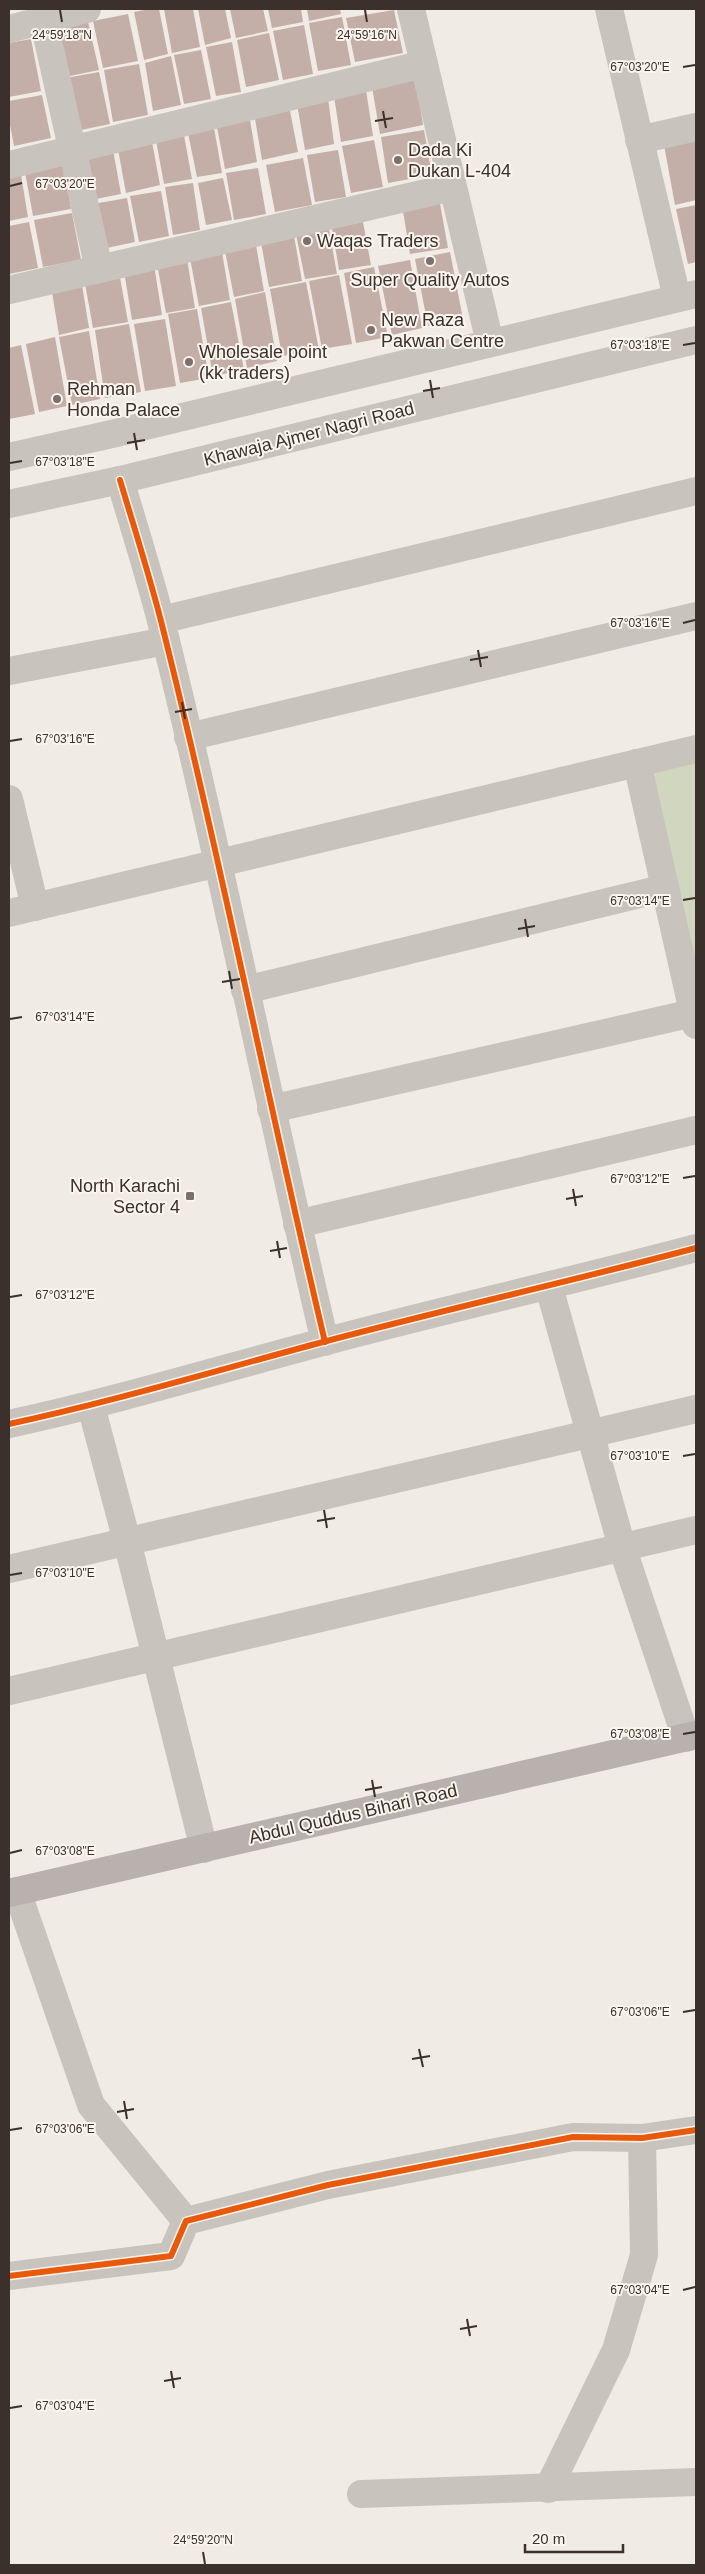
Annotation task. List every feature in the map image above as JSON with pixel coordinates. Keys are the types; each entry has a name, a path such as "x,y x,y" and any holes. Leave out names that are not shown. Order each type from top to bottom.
{"main road":[{"name":"Abdul Quddus Bihari Road","path":"13,1892 691,1736"}],"street":[{"path":"9,29 42,14 87,9"},
{"path":"411,9 490,343"},
{"path":"9,456 126,431 686,296 640,140 609,9"},
{"path":"42,14 99,269"},
{"path":"9,164 424,64"},
{"path":"640,140 696,127"},
{"path":"9,290 452,187"},
{"name":"Khawaja Ajmer Nagri Road","path":"9,504 120,480 696,340"},
{"path":"120,480 163,630 218,863 324,1342"},
{"path":"9,671 696,491"},
{"path":"188,737 696,616"},
{"path":"9,913 696,749"},
{"path":"271,1108 695,1019 637,763"},
{"path":"9,799 35,907"},
{"path":"245,990 665,888"},
{"path":"297,1224 696,1130"},
{"path":"9,1424 91,1406 324,1342 549,1287 696,1248"},
{"path":"549,1287 622,1547 691,1736"},
{"path":"91,1406 204,1848"},
{"path":"9,1569 696,1408"},
{"path":"9,1691 696,1530"},
{"path":"13,1892 91,2105 186,2221"},
{"path":"186,2221 328,2185 573,2137 642,2138 696,2130"},
{"path":"548,2489 616,2350 644,2254 642,2138"},
{"path":"9,2276 171,2256 186,2221"},
{"path":"361,2494 548,2489 696,2482"}],"green space":[{"path":"696,749 696,1024 637,763"}],"building":[{"path":"159,9 168,54 144,60 134,12"},
{"path":"164,9 193,9 200,47 172,53"},
{"path":"198,9 225,9 231,38 205,45"},
{"path":"230,9 263,9 268,31 236,38"},
{"path":"268,9 301,9 303,22 272,28"},
{"path":"307,9 340,9 341,14 309,21"},
{"path":"394,10 403,53 355,62 346,18"},
{"path":"128,14 138,61 103,68 93,21"},
{"path":"342,17 351,65 318,71 309,23"},
{"path":"88,22 99,70 65,77 55,28"},
{"path":"304,25 313,74 283,80 273,31"},
{"path":"269,33 279,80 246,87 237,40"},
{"path":"31,39 41,91 9,97 9,43"},
{"path":"232,42 241,92 216,96 206,47"},
{"path":"201,50 211,99 184,104 174,55"},
{"path":"171,56 181,105 153,111 145,63"},
{"path":"139,64 148,115 113,122 104,70"},
{"path":"99,72 110,124 76,131 66,78"},
{"path":"416,80 423,125 380,134 372,87"},
{"path":"366,90 373,136 341,142 334,96"},
{"path":"42,95 51,138 14,146 9,120 9,101"},
{"path":"328,98 334,144 305,150 297,104"},
{"path":"289,106 298,152 262,160 254,113"},
{"path":"249,114 257,162 225,169 216,122"},
{"path":"213,122 222,173 197,177 187,128"},
{"path":"183,130 192,179 164,184 155,135"},
{"path":"424,130 432,175 388,183 381,137"},
{"path":"151,136 160,185 126,193 117,144"},
{"path":"696,138 696,200 675,205 664,145"},
{"path":"374,140 383,187 351,193 342,146"},
{"path":"112,144 121,194 91,200 82,150"},
{"path":"338,150 346,197 315,202 307,155"},
{"path":"303,158 312,205 275,212 266,165"},
{"path":"64,161 71,209 33,216 24,167"},
{"path":"258,168 266,214 234,220 226,173"},
{"path":"20,169 28,217 9,221 9,172"},
{"path":"223,178 232,220 206,225 198,183"},
{"path":"193,183 200,230 173,235 165,187"},
{"path":"161,191 169,236 139,242 130,196"},
{"path":"127,198 135,242 102,249 93,204"},
{"path":"439,198 448,248 410,254 402,205"},
{"path":"696,205 696,262 688,264 676,209"},
{"path":"72,213 81,260 43,267 34,220"},
{"path":"29,222 38,268 9,274 9,226"},
{"path":"363,222 371,265 339,270 332,228"},
{"path":"329,229 337,274 305,279 296,234"},
{"path":"294,236 302,281 269,287 261,242"},
{"path":"256,245 264,291 234,297 225,251"},
{"path":"222,252 230,300 199,306 190,258"},
{"path":"450,252 463,319 428,326 415,259"},
{"path":"187,259 195,308 166,313 157,264"},
{"path":"410,260 422,328 392,335 378,266"},
{"path":"154,265 162,315 132,320 124,271"},
{"path":"374,267 388,337 356,343 344,273"},
{"path":"119,272 128,322 93,328 84,278"},
{"path":"339,275 352,344 322,349 309,281"},
{"path":"81,279 89,328 59,335 51,286"},
{"path":"306,282 319,350 282,356 270,289"},
{"path":"265,292 277,361 247,368 235,299"},
{"path":"231,302 244,370 213,376 201,308"},
{"path":"197,309 209,378 180,383 168,314"},
{"path":"165,319 176,386 145,391 134,324"},
{"path":"129,324 141,392 105,398 95,330"},
{"path":"89,331 100,399 72,405 59,337"},
{"path":"55,337 67,406 39,412 26,344"},
{"path":"21,345 35,414 9,419 9,348"}],"cycle path":[{"path":"120,480 156,603 183,711 325,1342"},
{"path":"9,1424 696,1248"},
{"path":"9,2276 171,2256 186,2221 328,2185 573,2137 642,2138 696,2130"}],"place":[{"name":"Dada Ki Dukan L-404","path":"398,160"},
{"name":"Waqas Traders","path":"307,241"},
{"name":"Super Quality Autos","path":"430,261"},
{"name":"New Raza Pakwan Centre","path":"371,330"},
{"name":"Wholesale point (kk traders)","path":"189,362"},
{"name":"Rehman Honda Palace","path":"57,399"},
{"name":"North Karachi Sector 4","path":"190,1196"}]}
